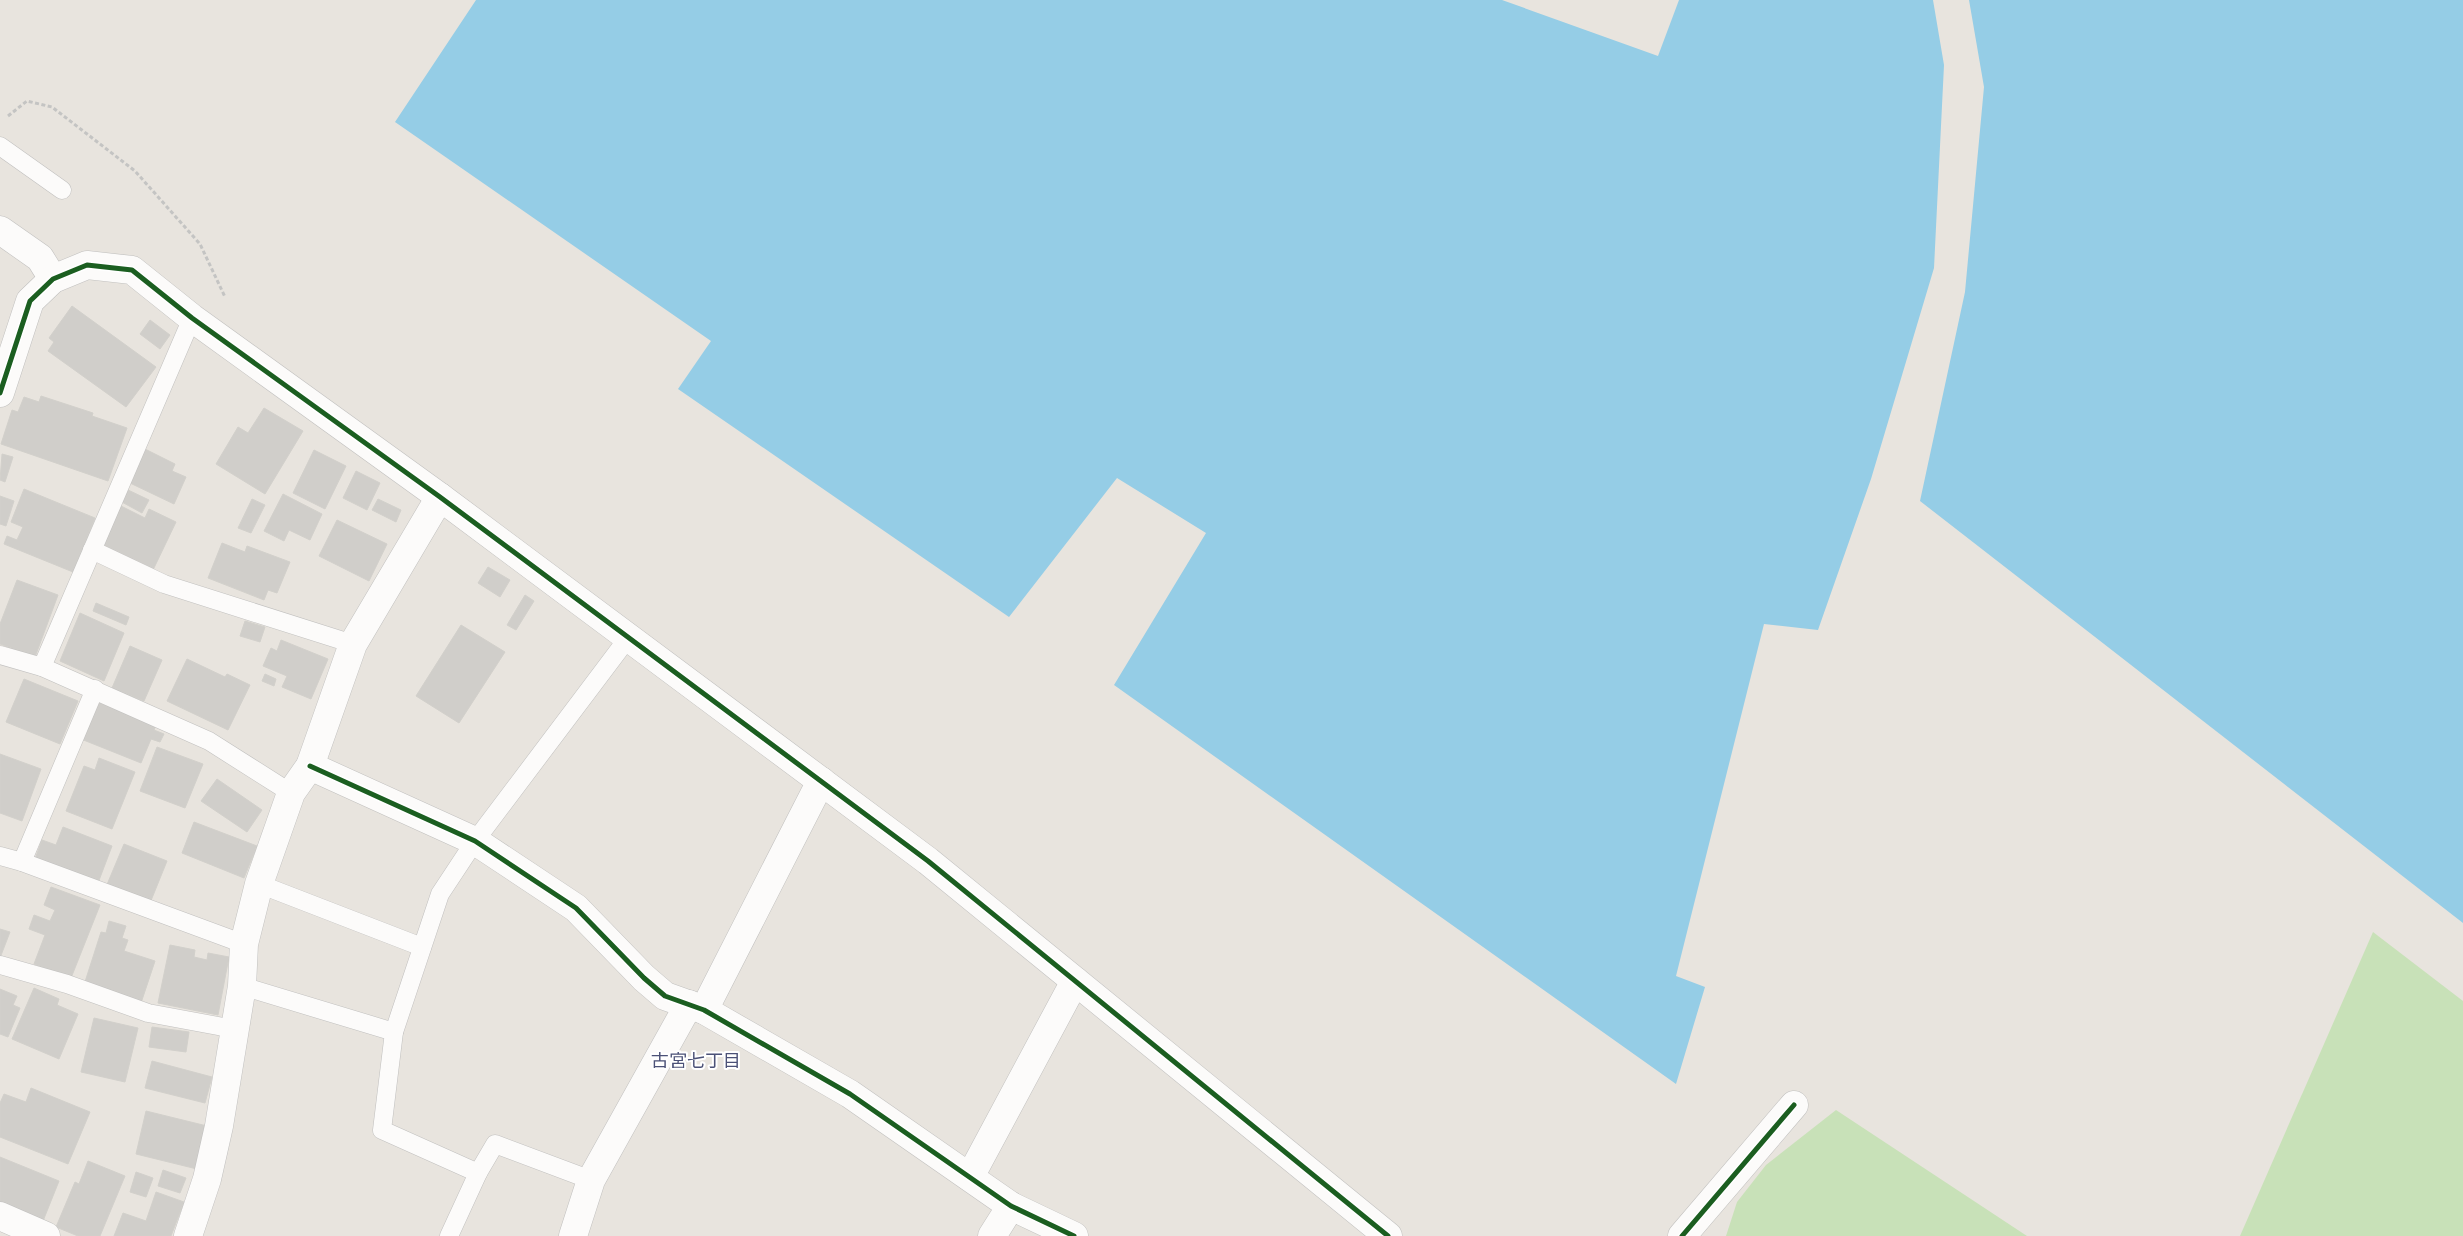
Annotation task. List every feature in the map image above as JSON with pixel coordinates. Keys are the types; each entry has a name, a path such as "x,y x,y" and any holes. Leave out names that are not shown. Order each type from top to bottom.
{"street":[{"path":"0,230 40,258 53,279"},
{"path":"0,393 30,301 53,279 87,265 132,270 192,318 440,497 928,861 1388,1236"},
{"path":"188,1236 206,1179 219,1126 242,986 244,944 259,884 291,793 310,766 353,644 440,497"},
{"path":"310,766 475,841 576,908 644,978 666,996 697,1007 850,1094 1011,1206 1074,1236"},
{"path":"573,1236 591,1180 697,1007 821,781"},
{"path":"970,1177 1075,981"},
{"path":"1682,1236 1794,1105"},
{"path":"992,1236 1011,1206"},
{"path":"0,1216 46,1236"}],"lane":[{"path":"0,146 62,190"},
{"path":"42,667 192,318"},
{"path":"92,550 164,584 353,644"},
{"path":"478,1173 382,1130 394,1032 440,894 475,841 628,638"},
{"path":"0,655 42,667 209,741 291,793"},
{"path":"22,862 95,689"},
{"path":"0,856 22,862 244,944"},
{"path":"259,884 422,947"},
{"path":"0,965 67,984 148,1013 234,1029"},
{"path":"242,986 394,1032"},
{"path":"449,1236 478,1173 495,1144 591,1180"}],"path":[{"path":"7,118 27,101 52,107 135,171 200,244 232,312 239,352"}],"green space":[{"path":"2373,932 2463,1001 2463,1236 2240,1236"},
{"path":"1836,1110 2027,1236 1726,1236 1737,1202 1766,1165"}],"water":[{"path":"476,0 1502,0 1658,56 1679,0 1933,0 1944,65 1934,268 1871,479 1818,630 1764,624 1676,976 1705,987 1676,1084 1114,685 1206,533 1117,478 1009,617 678,389 711,341 395,122"},
{"path":"1969,0 2463,0 2463,923 1920,501 1965,292 1984,87"}],"building":[{"path":"72,306 156,367 126,407 48,351 54,342 49,338"},
{"path":"150,320 170,335 160,349 140,334"},
{"path":"41,396 93,413 92,416 127,428 108,481 1,444 12,410 18,412 24,397 39,402"},
{"path":"264,408 303,431 265,494 216,464 238,427 248,433"},
{"path":"145,449 175,464 172,471 186,477 174,504 130,483"},
{"path":"314,450 346,466 325,509 293,493"},
{"path":"2,454 13,457 5,482 0,480"},
{"path":"356,471 380,483 367,510 343,498"},
{"path":"24,489 95,518 73,572 4,544 7,536 17,540 23,527 11,522"},
{"path":"126,489 149,500 142,513 120,501"},
{"path":"283,494 322,514 310,540 289,530 284,541 264,531"},
{"path":"0,496 14,501 6,526 0,524"},
{"path":"252,499 265,505 251,533 238,528"},
{"path":"378,499 401,510 396,522 372,510"},
{"path":"119,505 145,518 149,509 176,522 153,570 100,545"},
{"path":"337,520 387,544 369,581 319,556"},
{"path":"222,543 245,552 247,546 290,562 277,593 268,590 264,600 208,578"},
{"path":"488,567 510,580 500,597 478,583"},
{"path":"17,580 58,595 35,657 0,644 0,624"},
{"path":"525,595 534,601 516,630 507,625"},
{"path":"96,603 129,617 126,625 93,611"},
{"path":"80,613 124,633 104,681 60,661"},
{"path":"245,621 265,627 260,642 240,636"},
{"path":"461,625 505,652 459,723 416,696"},
{"path":"281,640 328,659 311,699 282,687 287,676 263,666 271,648 277,651"},
{"path":"130,646 162,660 144,701 112,688"},
{"path":"187,659 225,677 227,674 250,685 228,730 167,701"},
{"path":"265,674 276,679 274,686 262,681"},
{"path":"24,679 78,701 60,744 6,722"},
{"path":"95,701 156,725 154,730 164,734 160,742 151,739 141,763 81,739"},
{"path":"157,747 203,764 185,808 140,791"},
{"path":"0,754 41,769 22,821 0,813"},
{"path":"99,758 135,772 112,829 66,811 84,766 95,770"},
{"path":"217,779 262,810 247,832 201,801"},
{"path":"194,822 257,846 244,878 182,853"},
{"path":"63,827 112,846 98,883 35,859 42,840 56,845"},
{"path":"124,844 167,861 150,903 106,887"},
{"path":"51,887 100,905 71,978 34,964 45,935 29,929 34,915 50,921 55,910 44,905"},
{"path":"109,921 126,926 122,938 128,940 124,951 155,961 141,1003 84,985 101,932 106,933"},
{"path":"0,929 10,932 0,958"},
{"path":"170,945 195,950 194,957 207,960 208,953 229,957 218,1015 158,1003"},
{"path":"34,988 59,999 57,1005 78,1014 59,1059 12,1039"},
{"path":"0,989 17,996 13,1005 20,1008 8,1037 0,1034"},
{"path":"94,1018 138,1028 125,1082 81,1072"},
{"path":"152,1027 189,1032 186,1052 149,1047"},
{"path":"152,1061 212,1077 205,1103 145,1088"},
{"path":"31,1088 90,1112 68,1164 0,1137 0,1103 4,1094 26,1102"},
{"path":"146,1111 207,1126 197,1169 136,1154"},
{"path":"0,1157 59,1181 41,1226 0,1209"},
{"path":"88,1161 125,1176 100,1236 78,1236 56,1227 75,1182 79,1184"},
{"path":"163,1170 186,1178 180,1193 158,1186"},
{"path":"136,1172 153,1178 146,1197 130,1192"},
{"path":"156,1192 184,1202 171,1236 114,1236 123,1213 146,1221"}],"cycle path":[{"path":"0,393 30,301 53,279 87,265 132,270 192,318 440,497 928,861 1388,1236"},
{"path":"310,766 475,841 576,908 644,978 665,996 704,1010 850,1094 1011,1206 1074,1236"},
{"path":"1682,1236 1794,1105"}],"district":[{"name":"古宮七丁目","path":"696,1061"}]}
